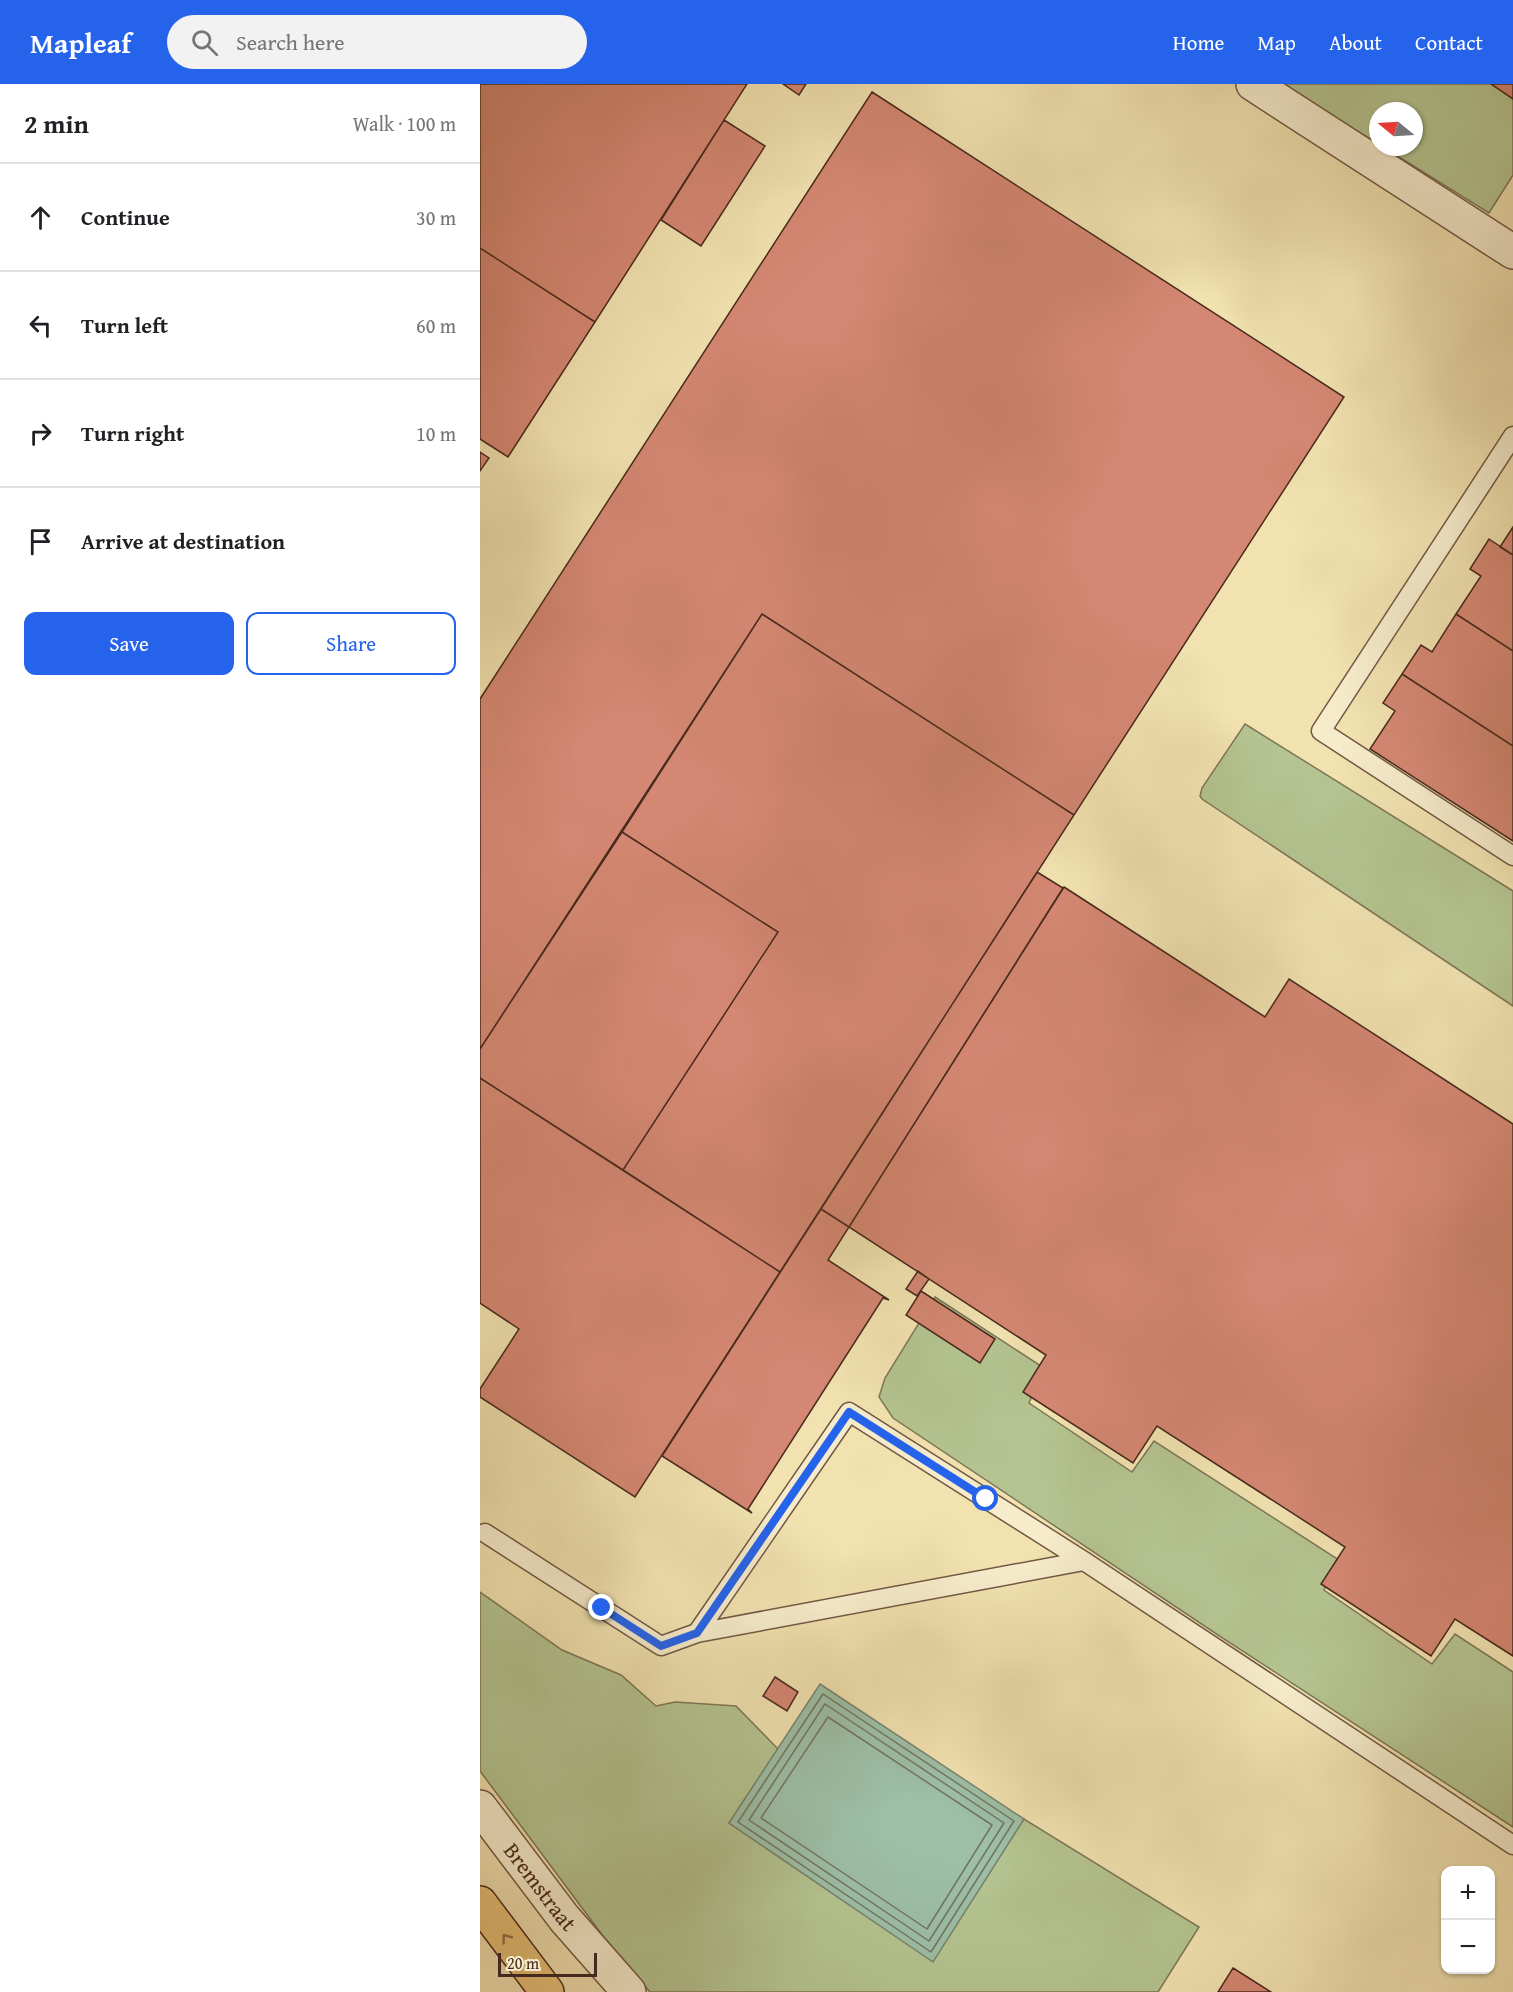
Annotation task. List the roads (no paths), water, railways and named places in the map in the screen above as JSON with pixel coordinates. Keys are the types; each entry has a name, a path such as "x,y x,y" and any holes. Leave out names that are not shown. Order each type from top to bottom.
{"highway":[{"path":"480,1903 544,1986"}],"street":[{"path":"1253,84 1513,252"},
{"name":"Bremstraat","path":"480,1807 564,1918 629,1992"}],"lane":[{"path":"1513,436 1321,730 1513,856"},
{"path":"697,1633 849,1412 1084,1561 1513,1845"},
{"path":"485,1533 661,1646 697,1633 1084,1561"}],"water":[{"path":"820,1684 1024,1819 933,1962 729,1823"}]}
